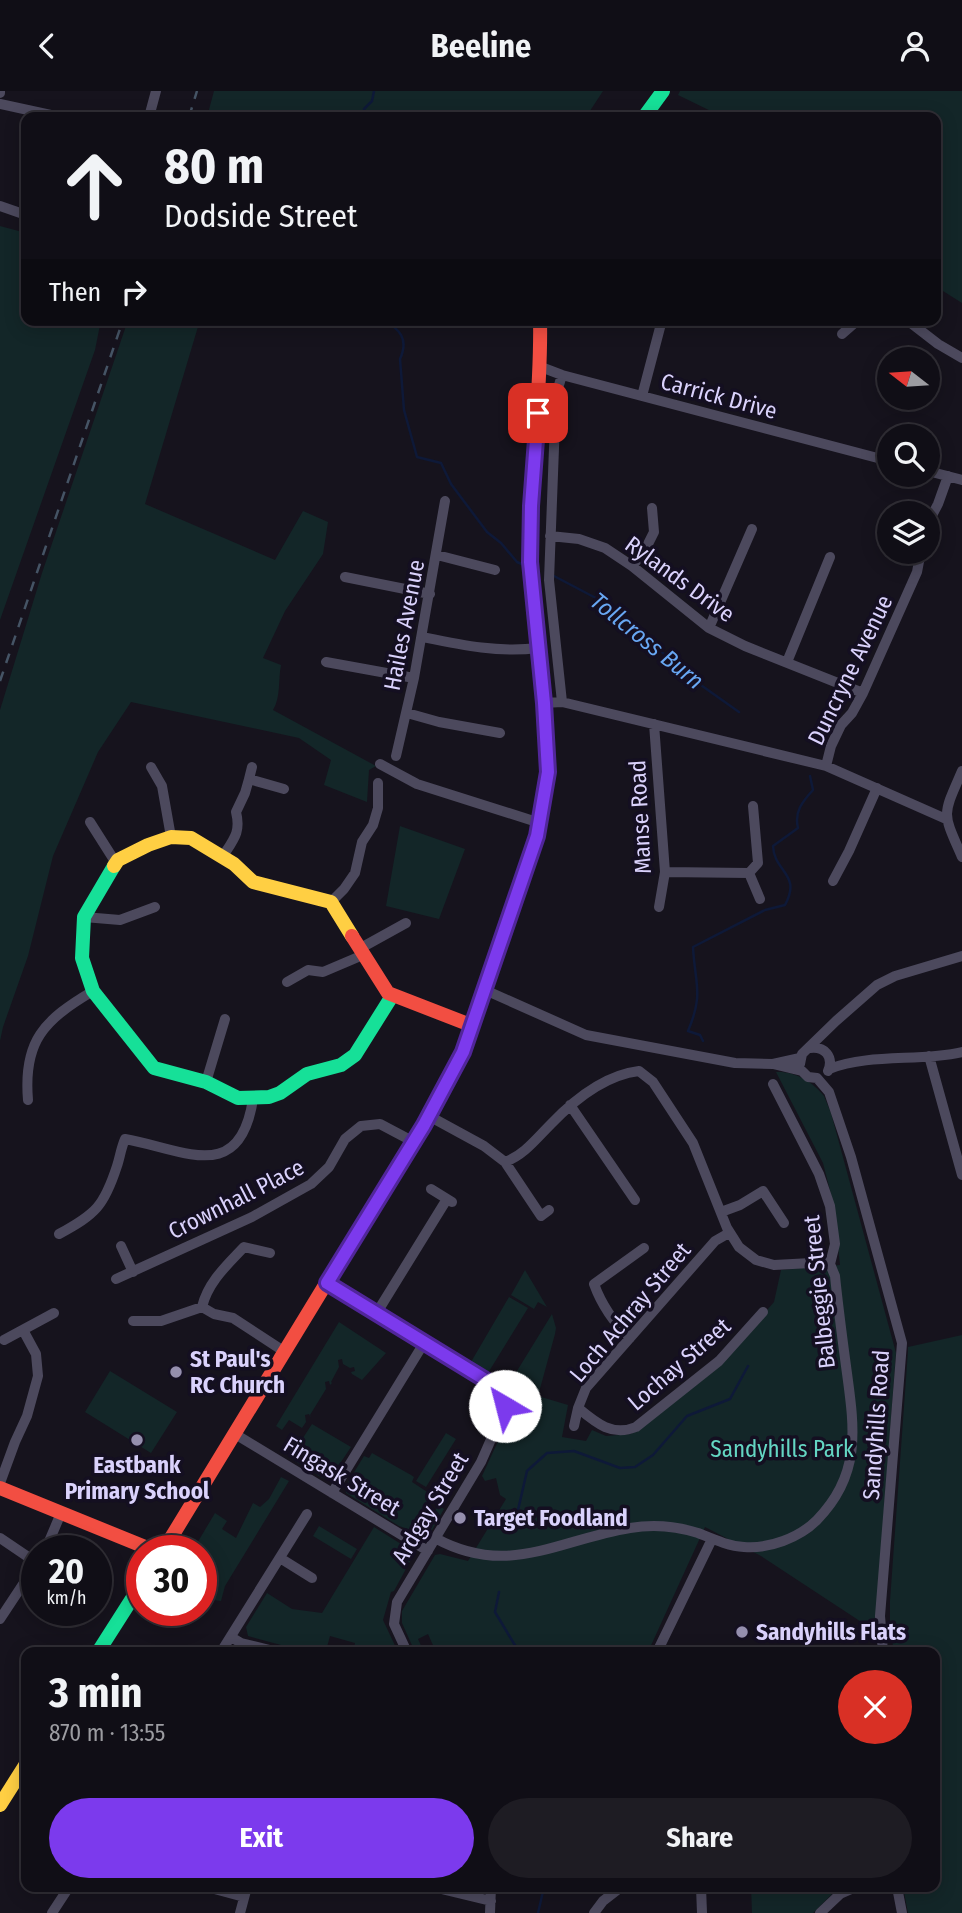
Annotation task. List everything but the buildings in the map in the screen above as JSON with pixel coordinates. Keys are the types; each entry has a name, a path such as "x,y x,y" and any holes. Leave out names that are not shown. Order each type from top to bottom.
{"main road":[{"path":"648,112 663,91"},
{"path":"173,1535 414,1142 463,1052 540,823 548,772 530,568 541,367 540,326"},
{"path":"392,996 355,1055 341,1065 307,1075 280,1093 253,1099 239,1098 206,1082 154,1067 93,991 82,958 84,916 116,863 148,845 171,837 191,838 223,856 253,882 331,902 392,996 473,1026"},
{"path":"0,1488 126,1539"},
{"path":"101,1647 126,1608"},
{"path":"0,1805 21,1772"}],"street":[{"path":"150,112 156,91"},
{"path":"0,104 37,112"},
{"path":"0,206 21,213"},
{"path":"642,396 660,326"},
{"path":"851,326 845,331 858,339"},
{"path":"915,326 962,358"},
{"name":"Carrick Drive","path":"541,367 562,375 877,458"},
{"path":"562,375 556,392 549,575 562,702"},
{"path":"940,474 962,480"},
{"path":"939,501 948,476"},
{"name":"Hailes Avenue","path":"396,756 422,637 445,501"},
{"path":"632,566 644,552 654,532 652,508"},
{"path":"709,628 752,529"},
{"name":"Rylands Drive","path":"550,537 579,539 605,548 632,566 709,628 745,646 863,693"},
{"path":"437,555 495,570"},
{"path":"787,662 830,557"},
{"name":"Duncryne Avenue","path":"826,766 831,746 841,725 852,713 863,693 918,572 919,564"},
{"path":"345,577 430,594"},
{"path":"422,637 458,645 512,651 538,648"},
{"path":"326,662 414,678"},
{"path":"544,703 562,702 826,766 946,819"},
{"path":"407,713 500,733"},
{"name":"Manse Road","path":"654,724 665,872 659,907"},
{"path":"380,764 416,784 540,823"},
{"path":"151,767 162,786 171,837"},
{"path":"223,856 239,826 236,812 245,793 252,767"},
{"path":"962,771 946,807 946,819 962,856"},
{"path":"248,779 284,789"},
{"path":"331,902 355,873 362,842 373,825 378,808 378,783"},
{"path":"832,881 840,871 877,788"},
{"path":"665,872 749,873 758,863 753,806"},
{"path":"90,822 116,863"},
{"path":"749,873 760,899"},
{"path":"84,916 120,921 155,907"},
{"path":"287,982 308,970 323,972 406,923"},
{"path":"802,1071 800,1058 815,1048 822,1035 836,1021 883,982 962,956"},
{"name":"Sandyhills Road","path":"485,990 586,1035 735,1063 773,1064 802,1071 808,1077 824,1074 851,1157 902,1343 880,1616 883,1647"},
{"path":"28,1100 26,1074 33,1048 42,1030 63,1008 93,991"},
{"path":"206,1082 225,1019"},
{"path":"815,1048 846,1063"},
{"path":"824,1074 846,1063 944,1056 962,1052"},
{"path":"929,1056 959,1149 962,1175"},
{"path":"824,1074 829,1057"},
{"name":"Sandyhills Road","path":"773,1064 800,1058"},
{"path":"505,1162 518,1157 570,1105 621,1073 639,1071 653,1082 693,1143 729,1233 748,1255 778,1266 831,1262"},
{"name":"Balbeggie Street","path":"435,1538 468,1553 504,1558 635,1527 667,1526 745,1547 785,1540 807,1530 831,1505 843,1485 851,1458 854,1428 831,1262 835,1244 830,1206 819,1174 773,1084"},
{"path":"125,1139 208,1157 223,1153 241,1139 253,1099"},
{"path":"570,1105 635,1200"},
{"path":"426,1121 484,1146 505,1162 541,1216 549,1210"},
{"name":"Crownhall Place","path":"116,1279 252,1217 311,1184 329,1167 345,1139 361,1126 385,1126 414,1142"},
{"path":"59,1234 98,1209 109,1190 125,1139 121,1128"},
{"path":"376,1314 450,1200 431,1189"},
{"path":"721,1212 740,1205 763,1191 785,1223"},
{"name":"Loch Achray Street","path":"574,1426 586,1388 715,1241 729,1233"},
{"path":"121,1245 133,1272"},
{"path":"133,1321 161,1321 202,1307 212,1284 244,1247 270,1253"},
{"path":"630,1338 616,1325 600,1302 594,1284 644,1248"},
{"name":"Ardgay Street","path":"327,1283 499,1389 506,1402 485,1456 400,1595 394,1610 395,1628 404,1647"},
{"path":"202,1307 214,1314 233,1318 285,1352"},
{"name":"Lochay Street","path":"578,1408 611,1430 626,1431 636,1427 719,1361 763,1313"},
{"path":"4,1340 54,1314"},
{"path":"0,1483 27,1416 38,1376 36,1354 23,1330"},
{"path":"332,1493 424,1343"},
{"name":"Fingask Street","path":"235,1434 428,1551"},
{"path":"52,1535 61,1513"},
{"path":"224,1647 307,1514"},
{"path":"0,1538 21,1552"},
{"path":"659,1647 712,1539"},
{"path":"280,1558 312,1577"},
{"path":"0,1619 21,1587"},
{"path":"231,1637 257,1647"},
{"path":"51,1913 66,1892"},
{"path":"240,1913 246,1892"},
{"path":"454,1892 491,1901"},
{"path":"490,1913 491,1892"},
{"path":"594,1913 615,1892"},
{"path":"701,1892 702,1913"},
{"path":"820,1913 845,1892"},
{"path":"898,1892 902,1913"}],"green space":[{"path":"214,91 603,91 589,112 208,112"},
{"path":"680,91 962,91 962,303 941,288 941,112 713,112 678,95"},
{"path":"0,226 21,232 21,326 100,326 95,350 0,620"},
{"path":"126,326 198,326 145,504 275,560 303,511 328,522 323,554 285,611 263,658 281,665 278,694 273,710 376,766 369,770 367,802 324,785 331,760 299,738 131,702 98,752 53,856 28,956 0,1041 0,710 42,573"},
{"path":"400,826 465,849 439,919 386,906"},
{"name":"Sandyhills Park","path":"776,1072 803,1078 824,1096 831,1113 896,1353 875,1631 761,1556 705,1527 650,1647 434,1647 428,1634 418,1639 422,1647 413,1647 402,1623 402,1611 435,1555 468,1561 506,1499 500,1495 496,1478 485,1481 482,1476 511,1413 513,1401 507,1387 552,1314 555,1334 538,1396 568,1405 562,1437 586,1441 592,1430 606,1436 631,1434 714,1371 774,1302 781,1270 840,1265 833,1202 823,1163"},
{"path":"525,1270 547,1307 538,1302 534,1309 511,1295"},
{"path":"509,1297 528,1308 488,1373 471,1362"},
{"path":"339,1322 386,1353 362,1380 352,1374 354,1367 343,1364 342,1359 338,1360 339,1367 332,1383 330,1385 329,1381 325,1382 326,1389 310,1415 311,1418 309,1414 305,1415 306,1422 302,1428 289,1420 282,1430 276,1426"},
{"path":"962,1335 962,1913 908,1913 904,1892 940,1892 940,1647 893,1647 890,1628 908,1347"},
{"path":"110,1371 177,1412 151,1453 85,1412"},
{"path":"312,1424 351,1447 329,1480 290,1458"},
{"path":"446,1433 456,1439 426,1487 416,1481"},
{"path":"372,1453 414,1477 412,1482 441,1501 438,1505 444,1509 431,1532 424,1528 438,1506 429,1500 413,1524 426,1533 423,1534 399,1526 346,1493 345,1487 364,1456 369,1458"},
{"path":"281,1477 289,1481 225,1586 221,1601 217,1600 217,1535 202,1535 215,1513 227,1521 222,1529 236,1538 253,1503 260,1507 269,1499"},
{"path":"319,1526 357,1549 351,1559 313,1536"},
{"path":"374,1527 414,1554 391,1592 383,1620 396,1647 354,1647 355,1643 330,1636 327,1647 289,1647 248,1636 246,1627 267,1593 292,1609 322,1613"},
{"path":"751,1892 834,1892 813,1913 752,1913"}],"waterway":[{"name":"Tollcross Burn","path":"365,112 364,109 372,101 374,91"},
{"name":"Tollcross Burn","path":"392,326 403,340 400,359 404,410 417,457 441,463 451,484 487,532 501,543 517,562 524,565"},
{"name":"Tollcross Burn","path":"554,576 611,606 626,623 651,641 681,671 739,712"},
{"name":"Tollcross Burn","path":"703,1041 700,1035 688,1031 697,998 693,947 765,910 785,905 789,895 789,880 774,855 773,846 798,828 800,807 813,790 810,776"},
{"name":"Tollcross Burn","path":"515,1523 527,1471 547,1453 574,1451 620,1468 635,1467 653,1455 687,1416 730,1399 748,1366"},
{"name":"Tollcross Burn","path":"499,1592 495,1612 516,1647"},
{"name":"Tollcross Burn","path":"538,1913 543,1892"}],"railway":[{"path":"191,112 197,91"},
{"path":"0,681 121,326"}],"traffic: fast":[{"path":"648,112 663,91"},
{"path":"422,1126 463,1052 537,836 548,759 543,694"},
{"path":"114,866 84,917 82,958 93,991 154,1068 206,1082 238,1098 269,1097 280,1093 307,1074 341,1065 355,1055 392,996"},
{"path":"101,1647 126,1608"}],"traffic: slow":[{"path":"114,866 118,860 148,845 171,837 191,838 234,864 253,882 331,902 352,936"},
{"path":"0,1805 21,1772"}],"traffic: jam":[{"path":"540,326 530,561 543,694"},
{"path":"352,936 388,993 473,1026"},
{"path":"173,1535 422,1126"},
{"path":"0,1488 126,1539"}],"place":[{"name":"St Paul's RC Church","path":"176,1372"},
{"name":"Eastbank Primary School","path":"137,1440"},
{"name":"Target Foodland","path":"460,1518"},
{"name":"Sandyhills Flats","path":"742,1632"}],"route":[{"path":"505,1406 504,1395 497,1387 327,1283 424,1125 463,1052 537,836 548,772 544,703 530,574 531,506 538,413"}]}
